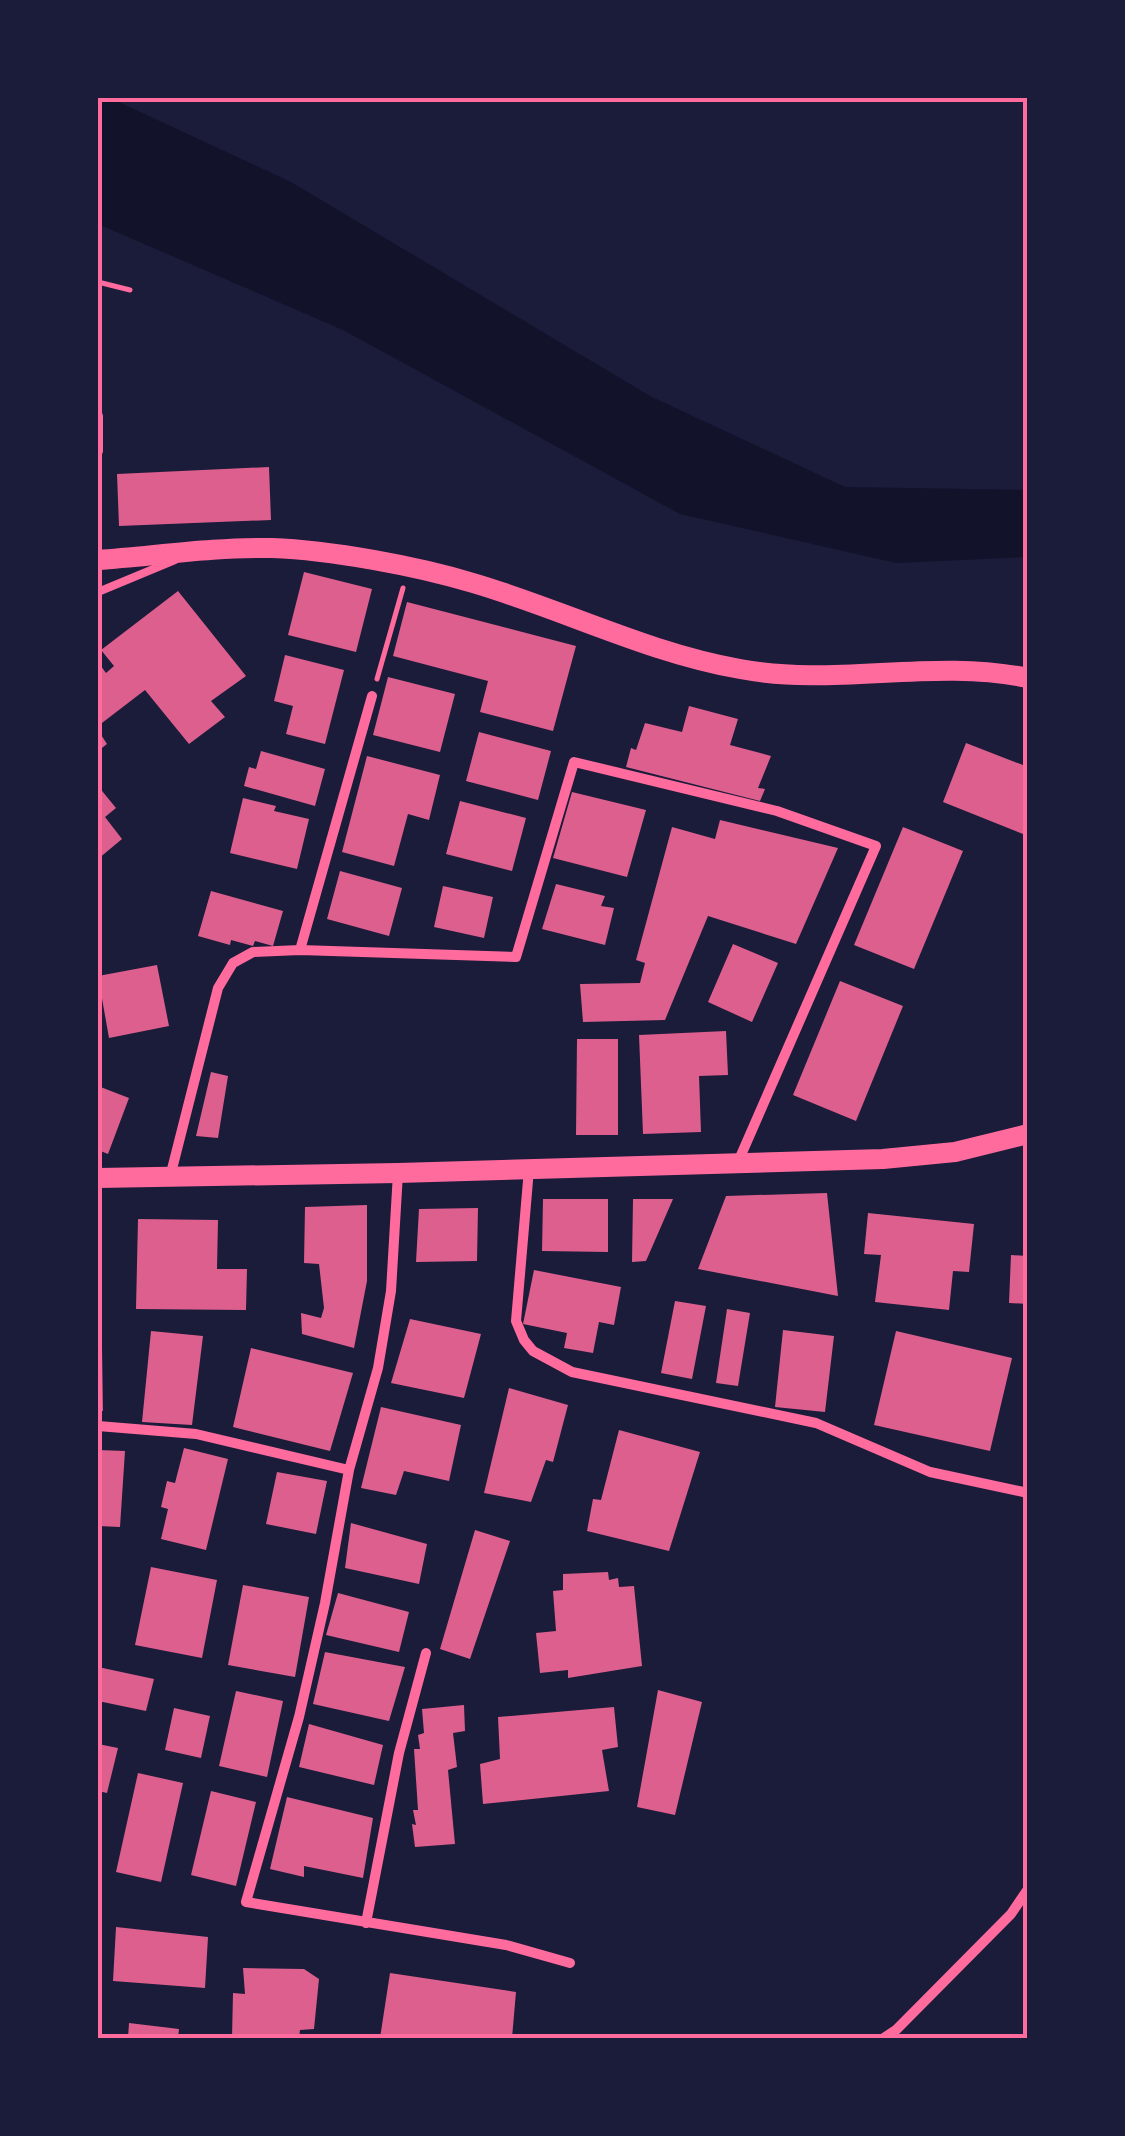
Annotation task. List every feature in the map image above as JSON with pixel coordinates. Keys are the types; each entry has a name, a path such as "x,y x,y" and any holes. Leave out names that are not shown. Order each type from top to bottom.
{"main road":[{"path":"98,560 276,548 408,568 476,583 740,670 842,676 956,671 1028,678"},
{"path":"98,1178 398,1173 922,1156 1028,1134"}],"street":[{"path":"98,416 98,451"},
{"path":"300,950 372,696"},
{"path":"170,1177 220,979 233,963 253,952 300,950 516,957 574,762 778,811 876,846 738,1163"},
{"path":"529,1169 516,1321 524,1340 545,1360 582,1375 816,1423 914,1467 1028,1493"},
{"path":"398,1173 391,1291 378,1368 349,1470 299,1717 246,1902 520,1948 570,1963"},
{"path":"98,1426 196,1434 349,1470"},
{"path":"366,1923 399,1753 426,1653"},
{"path":"884,2038 1011,1914 1028,1890"}],"lane":[{"path":"98,592 193,552"}],"path":[{"path":"98,282 130,290"},
{"path":"372,696 408,568"}],"shaded area":[{"path":"98,98 110,98 291,182 650,396 845,487 1027,490 1027,557 896,563 680,514 343,330 98,224"}],"building":[{"path":"269,467 271,520 119,526 117,474"},
{"path":"304,572 372,589 356,652 288,635"},
{"path":"178,591 246,676 211,701 225,717 189,744 145,690 98,726 98,662 106,673 114,666 101,650"},
{"path":"407,602 576,646 553,731 480,712 488,681 393,656"},
{"path":"285,655 344,670 325,744 286,734 293,706 274,701"},
{"path":"388,677 455,694 440,752 373,735"},
{"path":"689,706 738,719 730,745 771,756 758,788 765,789 760,801 626,767 645,723 682,732"},
{"path":"98,730 107,744 98,751"},
{"path":"479,732 551,751 538,800 466,781"},
{"path":"966,743 1028,767 1028,836 943,802"},
{"path":"261,751 325,769 315,806 244,786 249,767 256,769"},
{"path":"367,756 440,775 429,820 408,814 394,866 342,852"},
{"path":"98,786 116,808 105,817 122,839 98,859"},
{"path":"572,792 646,810 627,877 553,858"},
{"path":"243,798 309,819 297,869 230,853"},
{"path":"460,801 526,818 512,871 446,854"},
{"path":"720,820 838,848 796,944 708,916 665,1020 583,1022 580,984 640,983 645,963 636,960 672,827 715,839"},
{"path":"903,827 963,851 914,969 854,945"},
{"path":"340,871 402,888 389,936 327,919"},
{"path":"556,884 605,896 601,906 614,908 605,945 542,929"},
{"path":"443,886 493,897 484,938 434,927"},
{"path":"211,891 283,911 273,946 231,940 230,945 198,936"},
{"path":"733,944 778,963 752,1022 708,1002"},
{"path":"157,965 169,1026 109,1038 98,976"},
{"path":"840,981 903,1006 856,1121 793,1095"},
{"path":"726,1031 728,1075 699,1076 701,1132 643,1134 639,1035"},
{"path":"577,1039 618,1039 618,1135 576,1135"},
{"path":"211,1072 228,1076 218,1138 196,1136"},
{"path":"98,1086 129,1098 108,1154 98,1150"},
{"path":"827,1193 838,1296 698,1269 726,1196"},
{"path":"543,1199 608,1199 608,1252 542,1251"},
{"path":"633,1199 673,1199 646,1261 632,1262"},
{"path":"367,1205 367,1281 354,1348 302,1334 301,1313 321,1318 324,1308 319,1264 304,1263 305,1207"},
{"path":"478,1208 477,1261 416,1262 419,1209"},
{"path":"868,1213 974,1224 969,1272 953,1271 949,1310 875,1302 881,1255 864,1254"},
{"path":"138,1219 218,1220 217,1269 247,1269 246,1310 136,1309"},
{"path":"1011,1255 1028,1256 1028,1304 1009,1303"},
{"path":"534,1270 621,1287 614,1325 599,1322 593,1353 564,1348 567,1333 523,1324"},
{"path":"675,1301 706,1306 692,1379 661,1373"},
{"path":"727,1309 750,1313 738,1386 716,1383"},
{"path":"410,1319 481,1334 464,1398 391,1383"},
{"path":"783,1330 834,1336 825,1412 775,1407"},
{"path":"151,1331 203,1336 192,1425 142,1422"},
{"path":"896,1331 1012,1358 990,1451 874,1425"},
{"path":"98,1347 102,1347 103,1411 98,1411"},
{"path":"251,1348 353,1373 330,1451 233,1427"},
{"path":"509,1388 568,1405 553,1462 546,1460 531,1502 484,1493"},
{"path":"381,1407 461,1425 449,1481 404,1471 396,1495 361,1488"},
{"path":"619,1430 700,1452 669,1551 587,1531 593,1499 601,1500"},
{"path":"184,1448 228,1459 206,1550 161,1539 168,1509 161,1507 167,1481 175,1483"},
{"path":"98,1450 125,1451 120,1527 98,1526"},
{"path":"277,1472 327,1481 316,1534 266,1524"},
{"path":"351,1523 427,1544 419,1584 345,1568"},
{"path":"475,1530 510,1541 470,1659 440,1649"},
{"path":"151,1567 217,1580 202,1658 135,1645"},
{"path":"608,1572 609,1580 618,1578 619,1587 634,1586 642,1666 568,1678 568,1670 540,1673 536,1633 556,1631 553,1591 563,1590 563,1574"},
{"path":"243,1585 309,1597 295,1677 228,1665"},
{"path":"338,1593 409,1612 399,1652 326,1635"},
{"path":"325,1652 405,1667 389,1721 313,1704"},
{"path":"98,1667 154,1679 146,1711 98,1701"},
{"path":"658,1690 702,1702 675,1815 637,1807"},
{"path":"236,1691 283,1701 267,1777 219,1766"},
{"path":"464,1705 465,1731 453,1733 457,1767 448,1770 455,1844 415,1847 413,1810 418,1810 414,1749 420,1749 418,1735 424,1733 422,1709"},
{"path":"614,1707 618,1747 602,1750 609,1791 483,1804 480,1764 500,1759 498,1717"},
{"path":"174,1708 210,1716 201,1758 165,1750"},
{"path":"309,1724 383,1745 374,1785 299,1767"},
{"path":"98,1744 118,1748 107,1793 98,1791"},
{"path":"138,1773 183,1783 161,1882 116,1872"},
{"path":"211,1791 256,1802 236,1886 191,1875"},
{"path":"287,1797 373,1818 363,1878 304,1866 304,1877 270,1869"},
{"path":"116,1927 208,1937 205,1988 113,1981"},
{"path":"243,1968 304,1969 319,1979 314,2029 300,2030 299,2038 232,2038 233,1993 245,1994"},
{"path":"390,1973 516,1992 512,2038 380,2038"},
{"path":"129,2023 179,2029 178,2038 128,2038"}]}
